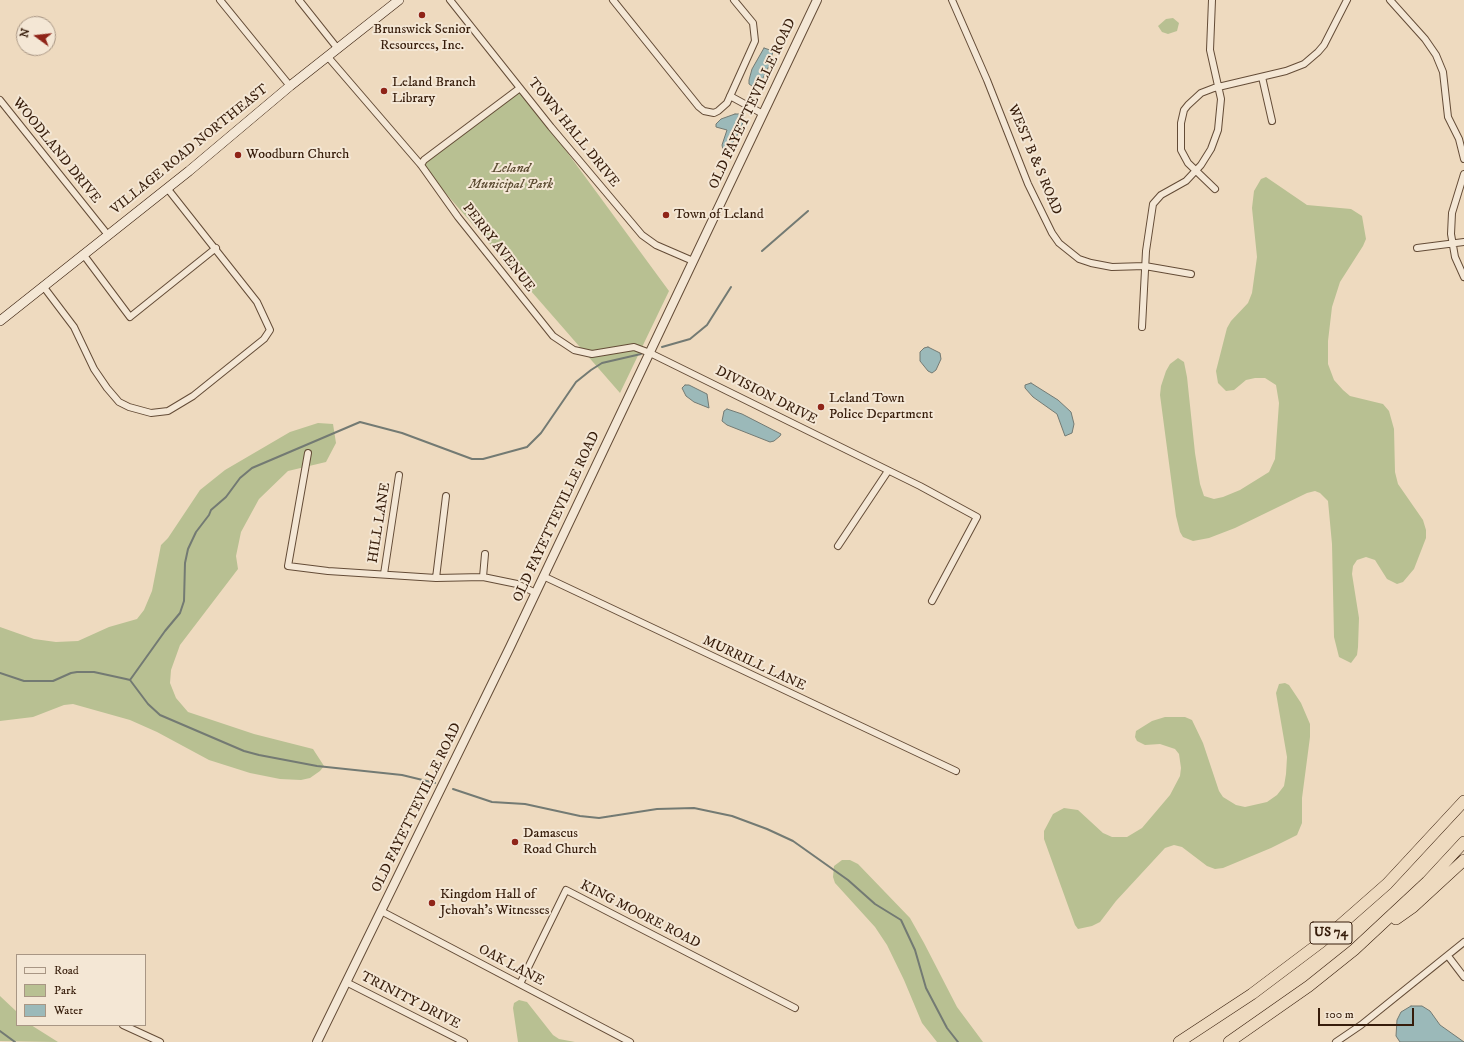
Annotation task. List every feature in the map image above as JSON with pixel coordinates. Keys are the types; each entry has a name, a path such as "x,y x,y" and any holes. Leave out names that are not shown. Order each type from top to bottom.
{"highway":[{"name":"US 74","path":"1179,1042 1252,994 1322,942 1387,884 1464,801"},
{"name":"US 74","path":"1229,1042 1309,986 1354,950 1427,882 1464,842"},
{"path":"1354,950 1413,907 1464,860"}],"main road":[{"name":"VILLAGE ROAD NORTHEAST","path":"0,321 167,188 290,86 399,0"}],"street":[{"path":"220,0 290,86"},
{"path":"299,0 338,49"},
{"name":"TOWN HALL DRIVE","path":"450,0 520,88 642,235 656,245 693,261"},
{"path":"613,0 704,111 709,113 718,111 727,103 754,45 756,35 753,23 734,0"},
{"name":"OLD FAYETTEVILLE ROAD","path":"317,1042 536,593 817,0"},
{"name":"WEST B & S ROAD","path":"952,0 987,80 1028,184 1056,238 1067,250 1079,259 1091,263 1112,266 1145,266 1191,274"},
{"path":"1142,327 1145,266 1152,204 1161,195 1179,185 1196,171 1207,157 1218,130 1221,109 1219,87 1210,50 1212,0"},
{"path":"1215,189 1183,157 1181,150 1182,117 1184,110 1192,100 1202,93 1219,87 1295,68 1311,59 1329,37 1347,0"},
{"path":"1390,0 1425,39 1436,55 1444,81 1448,117 1461,138 1464,159"},
{"name":"PERRY AVENUE","path":"328,57 421,164 458,217 553,336 574,350 592,354 634,347 650,353"},
{"path":"1262,77 1272,121"},
{"path":"421,164 424,160 520,88"},
{"path":"730,96 762,114"},
{"name":"WOODLAND DRIVE","path":"0,100 108,235"},
{"path":"1464,174 1452,213 1451,244 1457,265 1464,277"},
{"path":"43,286 74,327 98,375 107,388 119,402 129,407 151,413 168,411 193,396 264,340 270,330 256,302 216,248 167,188"},
{"path":"1417,248 1464,242"},
{"path":"83,254 130,317 216,248"},
{"name":"DIVISION DRIVE","path":"650,353 920,486 976,517 932,601"},
{"path":"308,452 288,566 328,571 436,578 483,578 518,584 536,593"},
{"path":"838,546 888,471"},
{"name":"HILL LANE","path":"384,574 400,475"},
{"path":"436,578 446,496"},
{"path":"483,578 485,554"},
{"name":"MURRILL LANE","path":"543,576 956,771"},
{"name":"KING MOORE ROAD","path":"520,984 566,890 795,1008"},
{"name":"OAK LANE","path":"381,911 630,1042"},
{"path":"1336,1042 1360,1025 1464,942"},
{"path":"1448,956 1464,977"},
{"name":"TRINITY DRIVE","path":"346,982 464,1042"},
{"path":"125,1026 160,1042"}],"green space":[{"path":"1173,18 1179,23 1177,31 1168,34 1162,32 1158,26 1166,19"},
{"name":"Leland Municipal Park","path":"520,88 669,291 620,393 421,165"},
{"path":"1266,177 1307,205 1351,209 1362,216 1366,239 1340,282 1332,307 1328,341 1328,364 1334,380 1350,396 1383,404 1389,411 1394,429 1395,472 1398,484 1423,520 1426,530 1426,538 1414,569 1403,582 1397,584 1387,579 1375,560 1366,557 1357,560 1353,566 1352,574 1359,618 1357,655 1351,663 1339,657 1334,637 1332,544 1328,501 1320,493 1315,491 1307,493 1235,528 1209,538 1193,541 1183,537 1180,532 1176,516 1160,395 1161,386 1166,371 1170,364 1178,358 1184,362 1187,377 1195,453 1200,484 1204,496 1214,499 1240,490 1269,472 1275,459 1279,403 1276,385 1265,378 1255,378 1246,380 1234,390 1226,391 1218,383 1216,371 1227,328 1231,321 1248,303 1252,293 1257,257 1252,208 1254,191 1261,179"},
{"path":"318,423 333,424 336,443 326,462 288,471 259,499 241,532 236,556 238,569 180,645 171,670 170,683 176,698 188,712 254,734 313,749 324,766 320,771 310,778 301,780 280,779 250,773 209,760 157,732 130,720 73,704 64,705 33,717 0,721 0,627 34,639 56,642 78,641 109,627 137,619 144,610 152,591 161,545 168,538 200,490 225,470 290,432"},
{"path":"1285,683 1289,685 1301,703 1310,724 1310,737 1302,798 1302,823 1297,835 1271,848 1223,868 1215,869 1207,866 1182,847 1174,845 1165,848 1116,901 1100,922 1092,926 1078,929 1075,925 1044,839 1044,831 1053,814 1064,808 1078,810 1103,833 1112,837 1127,837 1142,828 1170,795 1180,776 1181,768 1179,754 1175,749 1160,744 1145,745 1137,741 1135,737 1136,731 1152,721 1165,717 1185,717 1192,720 1203,743 1219,791 1223,797 1236,805 1245,807 1267,802 1277,795 1284,786 1286,774 1287,757 1276,693 1279,684"},
{"path":"842,860 850,860 858,864 910,918 957,1007 983,1042 937,1042 922,1023 887,945 875,927 835,883 833,877 834,866"},
{"path":"0,996 16,1011 16,1026 33,1026 58,1042 0,1041"},
{"path":"519,1000 527,1002 553,1035 559,1039 575,1042 518,1042 513,1008 514,1003"}],"water":[{"path":"764,48 773,51 770,64 762,80 755,88 749,84 749,80 752,69"},
{"path":"735,114 741,114 744,118 741,129 727,152 723,150 722,145 727,130 716,127 716,124 721,119"},
{"path":"928,347 940,353 941,359 936,370 932,373 928,371 920,361 920,352 924,348"},
{"path":"1031,383 1058,400 1071,412 1074,424 1072,433 1065,436 1057,414 1033,397 1025,388 1025,385"},
{"path":"685,385 689,385 707,394 709,408 694,402 686,396 682,388"},
{"path":"727,409 742,414 781,434 774,441 770,442 727,425 722,421 724,411"},
{"path":"1411,1006 1422,1006 1430,1011 1440,1025 1464,1042 1400,1042 1396,1036 1397,1020 1401,1012"}],"waterway":[{"path":"762,251 808,211"},
{"path":"662,347 690,339 707,325 731,287"},
{"path":"130,680 165,631 180,613 184,601 185,563 188,549 196,532 211,510 226,497 240,478 252,468 360,422 402,433 472,459 483,459 527,447 541,433 576,382 602,363 641,354"},
{"path":"0,673 24,681 53,681 77,672 94,672 130,680 148,704 160,715 244,751 317,766 402,775 435,783"},
{"path":"453,789 492,802 525,804 580,816 599,818 657,809 694,808 732,816 767,829 793,841 848,880 875,904 901,920 915,950 926,988 947,1028 958,1042"},
{"path":"0,1031 15,1042"}],"place":[{"name":"Brunswick Senior Resources, Inc.","path":"422,15"},
{"name":"Leland Branch Library","path":"384,91"},
{"name":"Woodburn Church","path":"238,155"},
{"name":"Town of Leland","path":"666,215"},
{"name":"Leland Town Police Department","path":"821,407"},
{"name":"Damascus Road Church","path":"515,842"},
{"name":"Kingdom Hall of Jehovah’s Witnesses","path":"432,903"}]}
